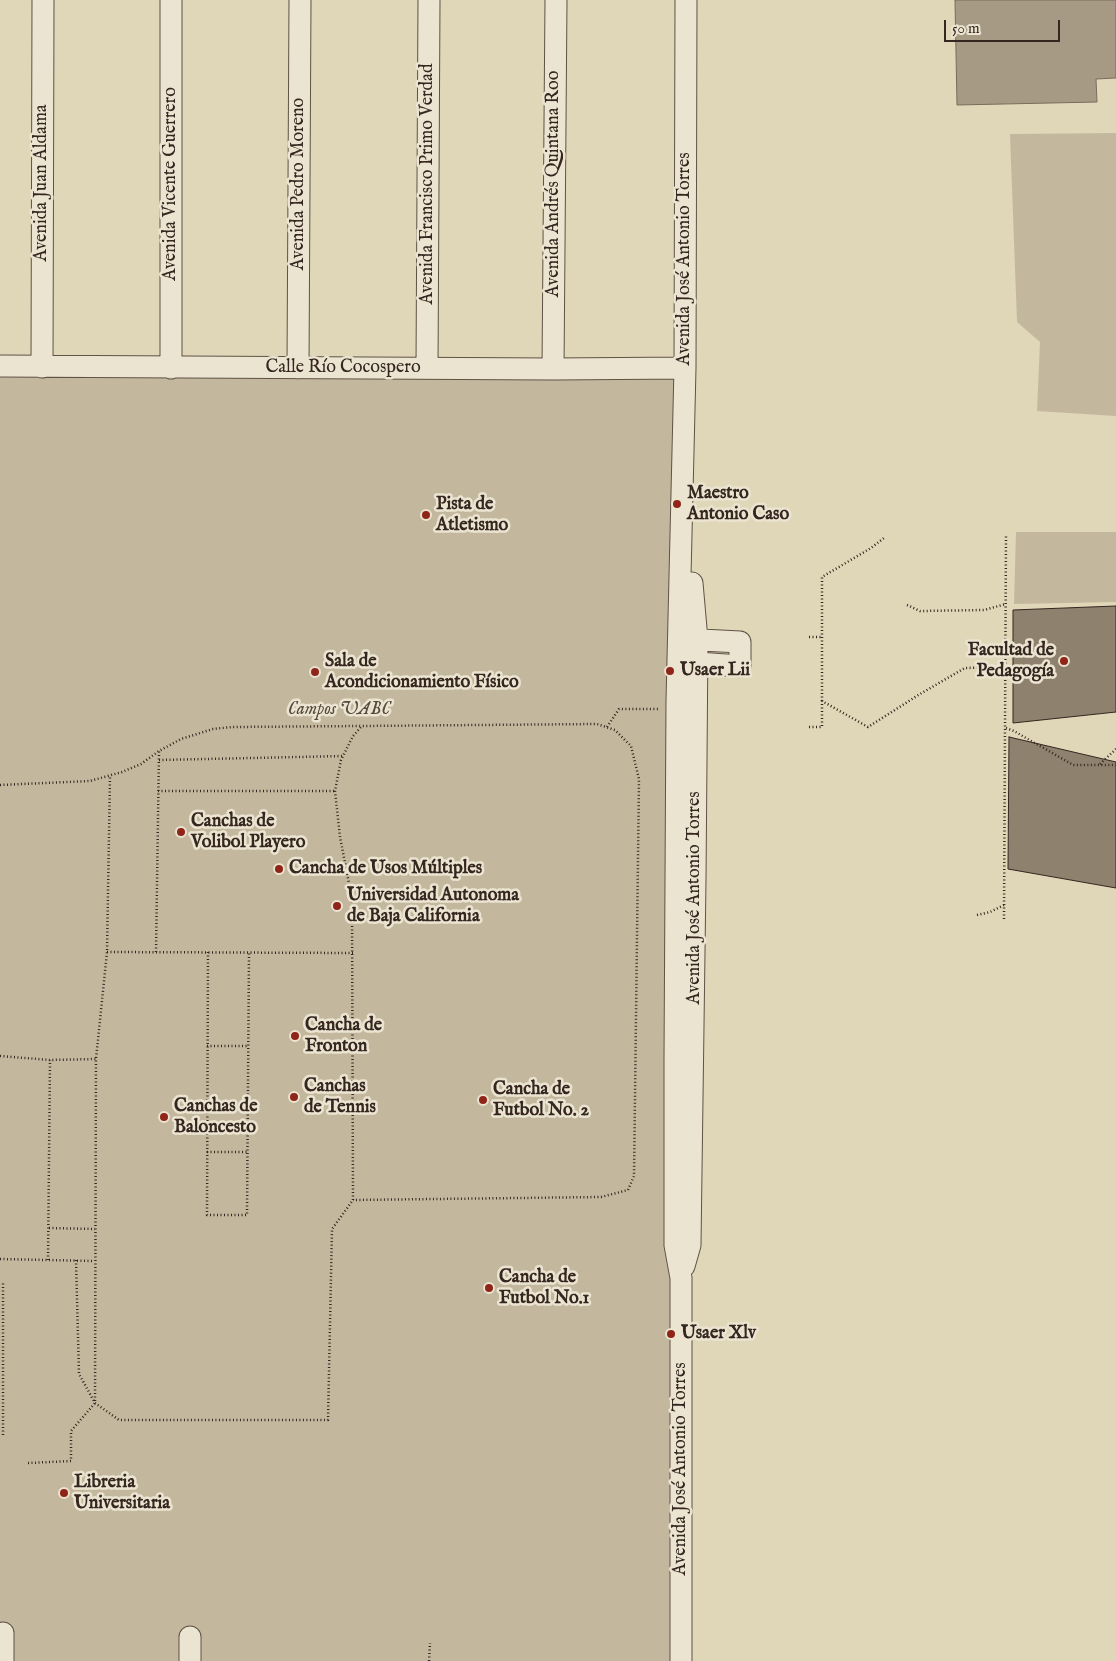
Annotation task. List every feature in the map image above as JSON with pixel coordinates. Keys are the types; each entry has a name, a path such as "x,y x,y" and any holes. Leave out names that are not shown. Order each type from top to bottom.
{"street":[{"name":"Avenida Juan Aldama","path":"42,367 43,0"},
{"name":"Avenida Vicente Guerrero","path":"171,368 172,0"},
{"name":"Avenida Pedro Moreno","path":"298,368 300,0"},
{"name":"Avenida Francisco Primo Verdad","path":"427,368 429,0"},
{"name":"Avenida Andrés Quintana Roo","path":"553,369 556,0"},
{"name":"Avenida José Antonio Torres","path":"681,1661 681,1278 675,1245 684,1059 686,880 688,639 681,518 685,368 686,0"},
{"name":"Calle Río Cocospero","path":"0,366 171,368 685,368"},
{"path":"687,663 740,666 740,642 688,639"},
{"path":"3,1633 3,1661"},
{"path":"190,1638 190,1661"}],"path":[{"path":"1004,919 1006,534"},
{"path":"810,727 822,728 822,577 871,548 884,538"},
{"path":"907,605 920,611 984,610 1006,604"},
{"path":"809,637 823,637"},
{"path":"822,701 868,727 965,668 1006,668"},
{"path":"607,727 619,709 661,709"},
{"path":"0,785 90,781 110,776 141,764 181,739 222,728 598,724 615,730 631,746 639,779 634,1176 628,1190 601,1197 353,1200"},
{"path":"76,1260 79,1374 95,1403 119,1420 328,1420 332,1229 353,1200 352,899 340,837 335,791 344,756 353,736 362,726"},
{"path":"1006,728 1073,765 1116,765"},
{"path":"1099,765 1116,749"},
{"path":"156,952 159,751"},
{"path":"158,760 344,756"},
{"path":"28,1463 70,1461 71,1431 95,1403 96,1059 106,952 110,776"},
{"path":"158,791 335,791"},
{"path":"977,915 990,912 1004,905"},
{"path":"106,952 353,953"},
{"path":"208,952 207,1215 247,1215 248,953"},
{"path":"207,1046 248,1046"},
{"path":"0,1056 50,1060 96,1059"},
{"path":"48,1260 50,1060"},
{"path":"207,1152 247,1152"},
{"path":"48,1228 95,1229"},
{"path":"0,1259 94,1260"},
{"path":"3,1283 1,1423 3,1435"},
{"path":"429,1661 430,1643"}],"green space":[{"path":"1116,133 1116,416 1037,411 1040,342 1017,322 1010,134"},
{"name":"Campos UABC","path":"684,369 671,1661 0,1661 0,373"},
{"path":"1016,532 1116,532 1116,602 1014,604"}],"shaded area":[{"path":"955,0 1116,0 1116,78 1096,79 1097,102 957,105"}],"building":[{"name":"Facultad de Pedagogía","path":"1116,606 1116,712 1013,723 1013,610"},
{"path":"1009,737 1116,762 1116,888 1008,869"}],"place":[{"name":"Maestro Antonio Caso","path":"677,504"},
{"name":"Pista de Atletismo","path":"426,515"},
{"name":"Facultad de Pedagogía","path":"1064,661"},
{"name":"Usaer Lii","path":"670,671"},
{"name":"Sala de Acondicionamiento Físico","path":"315,672"},
{"name":"Canchas de Volibol Playero","path":"181,832"},
{"name":"Cancha de Usos Múltiples","path":"279,869"},
{"name":"Universidad Autonoma de Baja California","path":"337,906"},
{"name":"Cancha de Fronton","path":"295,1036"},
{"name":"Canchas de Tennis","path":"294,1097"},
{"name":"Cancha de Futbol No. 2","path":"483,1100"},
{"name":"Canchas de Baloncesto","path":"164,1117"},
{"name":"Cancha de Futbol No.1","path":"489,1288"},
{"name":"Usaer Xlv","path":"671,1334"},
{"name":"Libreria Universitaria","path":"64,1493"}]}
